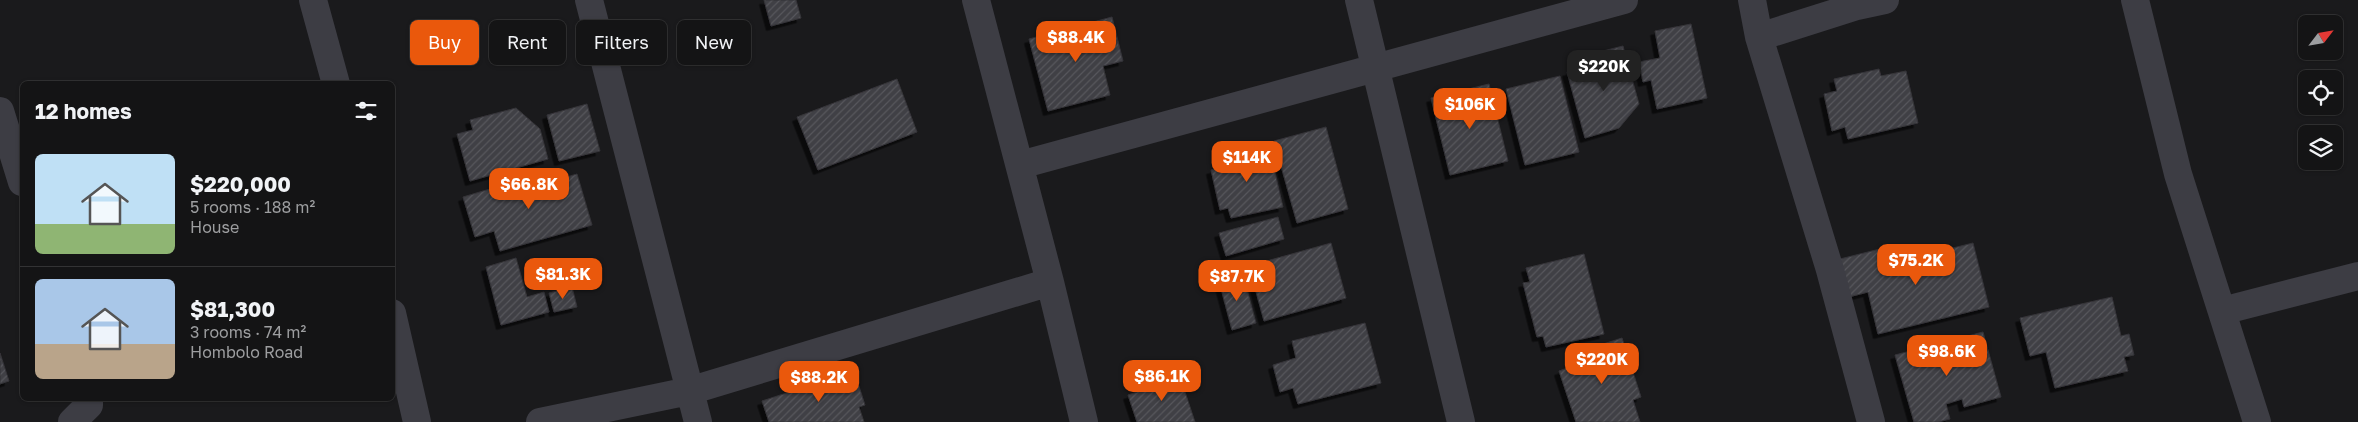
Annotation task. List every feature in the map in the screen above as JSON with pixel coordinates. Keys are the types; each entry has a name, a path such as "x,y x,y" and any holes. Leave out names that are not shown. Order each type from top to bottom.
{"street":[{"path":"313,0 335,81"},
{"path":"589,0 698,422"},
{"path":"976,0 1050,282 1084,422"},
{"path":"1359,0 1461,422"},
{"path":"1020,165 1624,0"},
{"path":"1752,0 1758,37 1830,270 1870,422"},
{"path":"1758,37 1857,6 1885,0"},
{"path":"2135,0 2178,174 2257,422"},
{"path":"0,111 20,176"},
{"path":"2222,311 2358,276"},
{"path":"540,422 689,391 1050,282"},
{"path":"395,326 418,422"},
{"path":"72,422 88,405 89,401"}],"building":[{"path":"764,0 796,0 801,18 771,26"},
{"path":"1112,17 1123,61 1103,66 1110,95 1048,111 1029,39"},
{"path":"1691,24 1707,98 1657,109 1651,80 1643,82 1639,62 1660,58 1655,31"},
{"path":"1623,46 1639,104 1619,128 1585,138 1567,72 1594,64 1591,54"},
{"path":"1879,69 1881,76 1906,71 1918,123 1848,139 1845,127 1832,131 1824,94 1837,91 1834,79"},
{"path":"1560,76 1579,152 1525,165 1506,89"},
{"path":"897,79 917,132 818,170 797,117"},
{"path":"1489,84 1508,161 1450,175 1431,98"},
{"path":"587,104 600,151 559,161 547,115"},
{"path":"516,108 540,129 548,159 470,181 457,134 473,130 470,120"},
{"path":"1326,127 1348,209 1297,223 1274,141"},
{"path":"1269,147 1283,207 1231,218 1228,208 1220,210 1211,170 1219,168 1217,159"},
{"path":"554,170 556,180 577,174 592,225 500,251 494,231 475,237 463,197"},
{"path":"1278,217 1284,239 1226,256 1219,233"},
{"path":"1331,243 1346,298 1264,321 1249,266"},
{"path":"1973,243 1989,307 1878,334 1868,292 1845,298 1836,260 1880,249 1886,274 1900,270 1901,261"},
{"path":"1584,254 1604,334 1546,347 1543,336 1537,337 1523,283 1530,282 1526,268"},
{"path":"516,258 527,297 544,292 549,312 501,325 486,267"},
{"path":"1243,274 1256,323 1232,330 1219,281"},
{"path":"572,287 577,307 554,312 549,293"},
{"path":"2112,297 2121,336 2129,334 2134,355 2124,357 2128,371 2055,388 2046,352 2030,356 2020,318"},
{"path":"1365,323 1381,383 1298,404 1293,388 1280,392 1273,365 1296,358 1292,341"},
{"path":"1983,332 2001,397 1964,407 1962,399 1946,404 1950,419 1938,422 1914,422 1895,355"},
{"path":"1622,338 1641,397 1633,400 1640,422 1576,422 1559,371 1576,365 1572,354"},
{"path":"0,353 9,381 0,384"},
{"path":"854,371 865,405 859,407 864,422 769,422 762,401"},
{"path":"1161,377 1163,382 1180,377 1195,422 1137,422 1128,395 1143,390 1141,383"}]}
